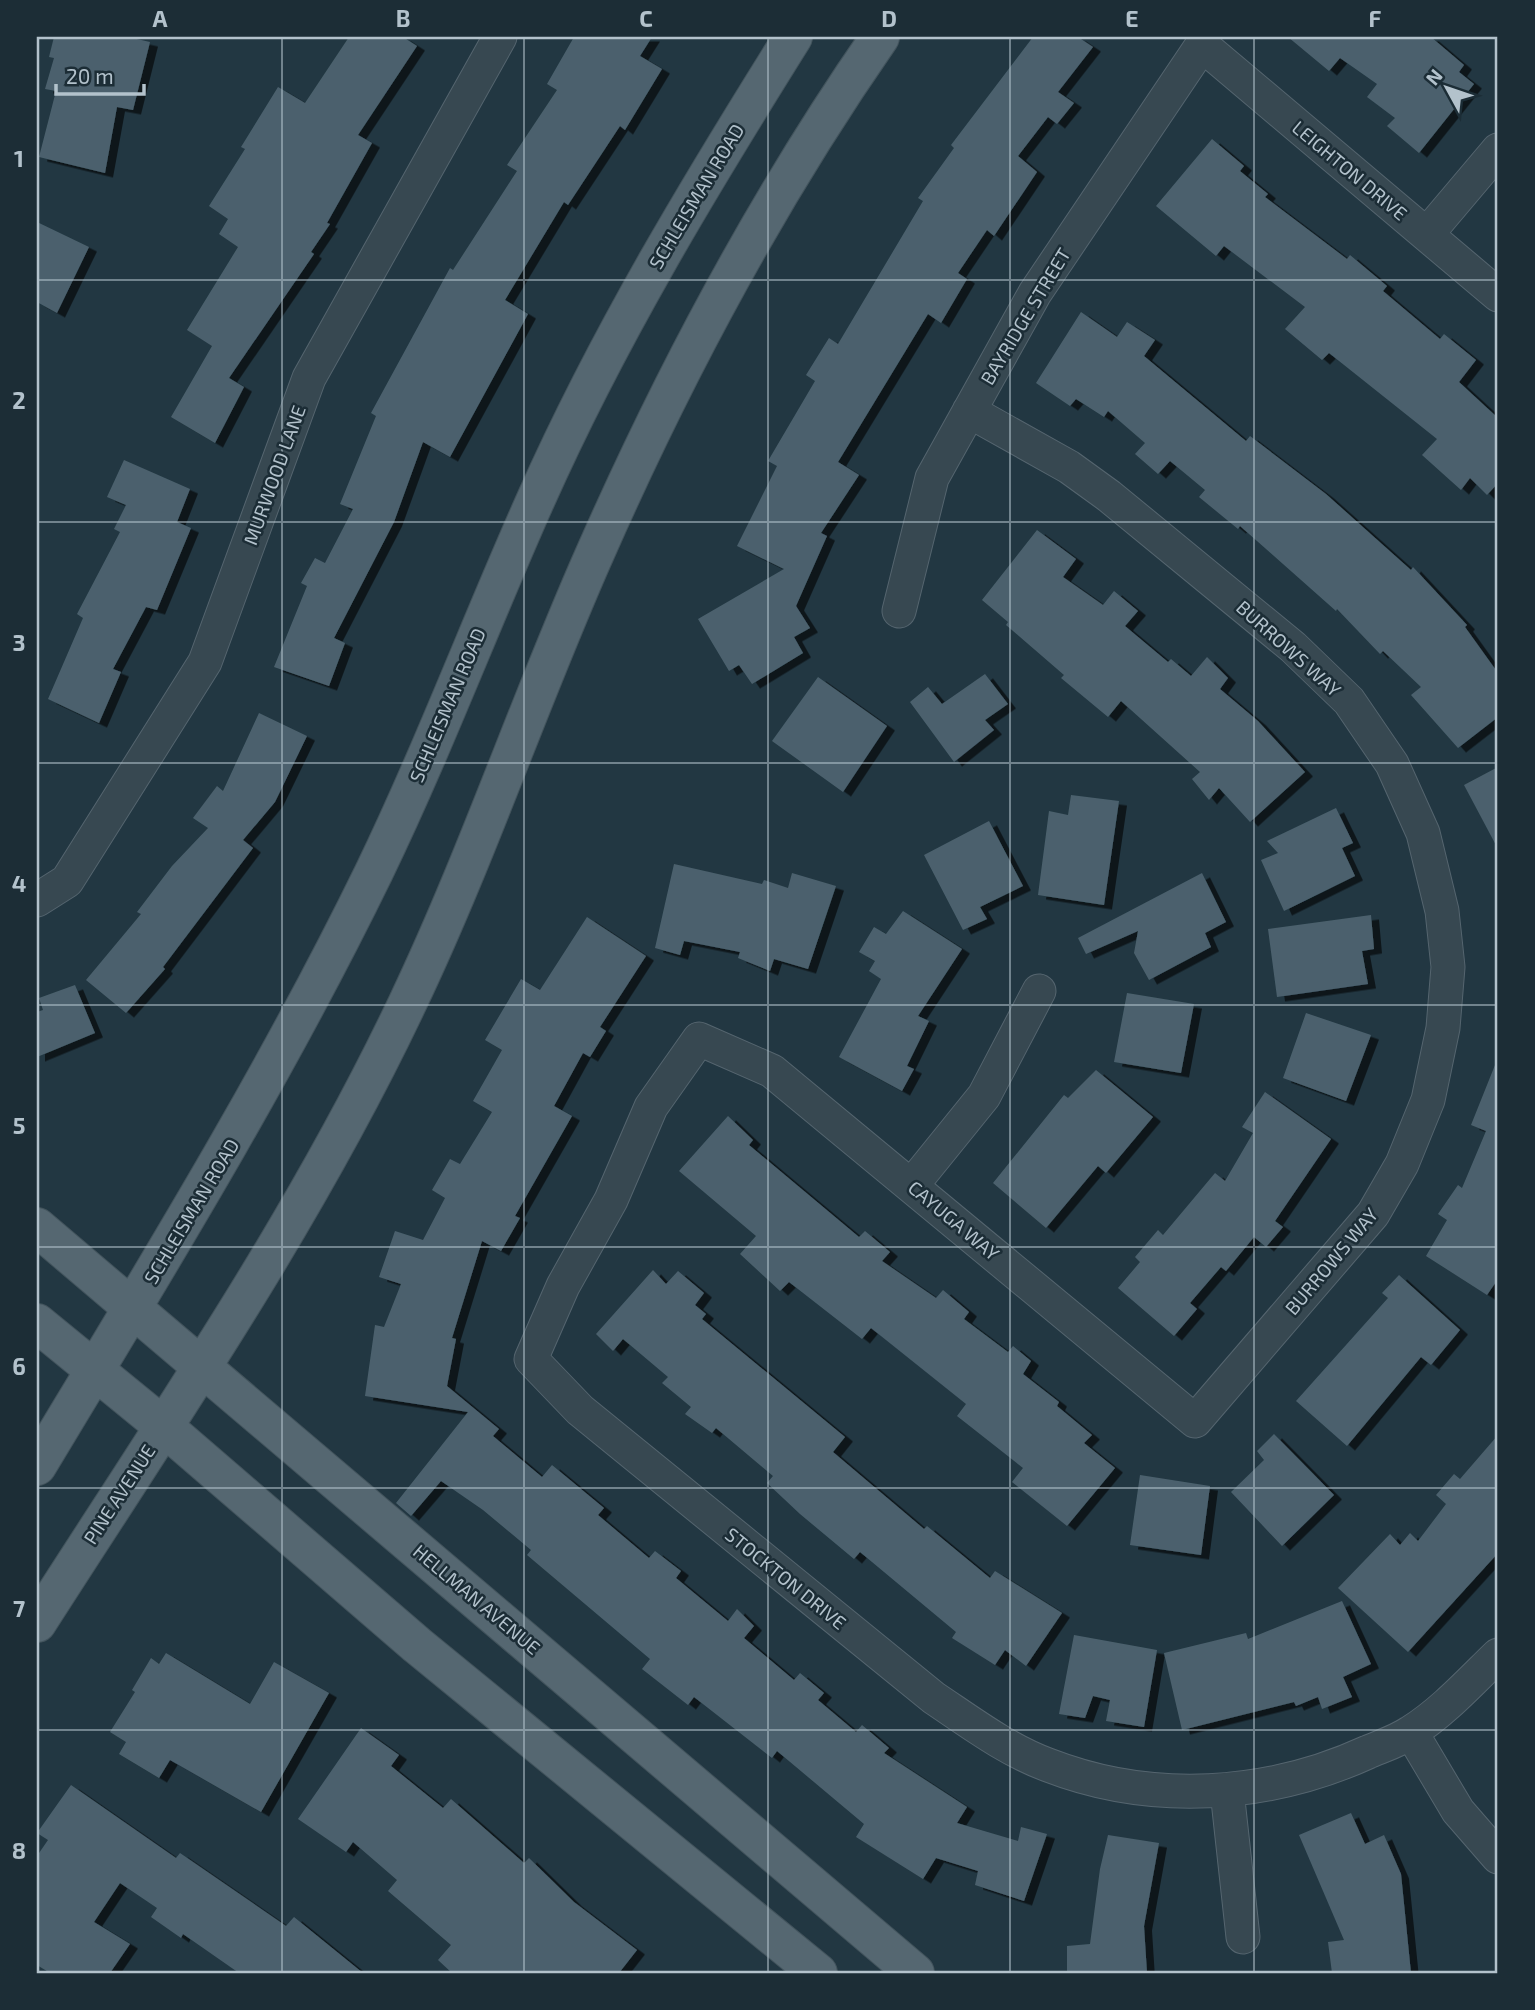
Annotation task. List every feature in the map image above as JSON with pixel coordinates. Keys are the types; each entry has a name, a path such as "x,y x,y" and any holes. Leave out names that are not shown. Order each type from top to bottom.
{"main road":[{"name":"SCHLEISMAN ROAD","path":"94,1370 237,1135 332,956 377,866 537,497 585,395 696,191 793,37"},
{"path":"202,1366 329,1153 408,1003 594,554 650,432 725,289 788,180 880,37"},
{"name":"HELLMAN AVENUE","path":"37,1227 915,1973"},
{"path":"37,1323 163,1426 417,1645 818,1973"},
{"name":"PINE AVENUE","path":"37,1623 202,1366"},
{"path":"37,1466 94,1370"}],"street":[{"name":"MURWOOD LANE","path":"37,900 67,881 205,662 309,378 500,37"},
{"name":"LEIGHTON DRIVE","path":"1202,45 1498,295"},
{"name":"BAYRIDGE STREET","path":"899,611 932,478 1035,293 1202,45"},
{"path":"1427,234 1498,150"},
{"name":"BURROWS WAY","path":"969,411 1069,467 1109,496 1293,647 1349,701 1392,764 1423,834 1442,911 1448,967 1443,1028 1428,1100 1402,1164 1373,1213 1195,1421"},
{"path":"912,1185 984,1096 1039,991"},
{"name":"CAYUGA WAY","path":"699,1039 772,1071 1195,1421"},
{"name":"STOCKTON DRIVE","path":"699,1039 651,1107 611,1200 564,1286 531,1359 580,1410 923,1689 991,1736 1046,1765 1106,1783 1181,1791 1227,1791 1275,1784 1341,1764 1411,1732"},
{"path":"1498,1655 1411,1732 1458,1811 1498,1857"},
{"path":"1227,1791 1243,1937"}],"building":[{"path":"54,37 128,37 150,42 133,110 117,107 105,173 39,157 56,91 45,89 54,58 49,57"},
{"path":"349,37 403,37 417,46 358,135 372,143 327,223 330,224 311,252 314,254 229,378 244,387 215,443 171,417 212,346 187,330 238,247 219,234 228,219 209,206 245,149 241,147 278,87 305,103"},
{"path":"574,37 652,37 640,56 662,69 625,130 620,126 568,205 564,202 505,300 528,314 450,457 423,442 394,522 334,638 345,643 329,686 274,667 307,586 301,583 315,558 325,563 353,509 340,504 376,416 371,413 450,268 453,270 517,171 507,165 557,90 547,84"},
{"path":"1033,37 1078,37 1093,47 1058,92 1074,103 1057,124 1048,117 1018,156 1037,172 994,236 987,230 958,273 967,279 941,323 928,314 838,462 859,475 821,533 827,536 796,606 810,628 794,637 803,653 752,684 739,665 729,671 698,619 784,569 737,546 777,466 768,461 815,381 806,375 829,338 838,344 923,201 918,198 954,148 951,145"},
{"path":"1288,37 1431,37 1464,65 1459,72 1474,84 1419,153 1387,126 1395,118 1367,97 1377,84 1340,58 1329,71"},
{"path":"1212,139 1244,166 1240,171 1268,194 1265,197 1347,259 1350,255 1387,286 1383,291 1440,339 1444,334 1476,360 1459,382 1498,418 1498,483 1487,495 1470,478 1461,490 1422,455 1437,439 1329,353 1322,360 1285,329 1305,307 1224,246 1216,256 1156,206"},
{"path":"37,222 89,247 57,313 37,302"},
{"path":"1081,312 1117,337 1127,322 1155,340 1144,356 1246,441 1250,436 1326,494 1411,570 1413,567 1467,625 1465,627 1498,673 1498,717 1458,748 1411,695 1421,687 1383,651 1380,654 1337,609 1336,611 1240,526 1238,529 1199,497 1205,490 1170,461 1158,474 1135,454 1145,443 1108,411 1104,417 1076,399 1070,406 1036,383"},
{"path":"124,460 190,489 177,522 191,528 157,610 146,607 113,669 121,672 99,723 48,699 83,618 77,614 120,532 114,529 126,505 107,497"},
{"path":"1037,530 1076,559 1063,577 1103,605 1114,591 1138,611 1125,626 1168,662 1171,659 1191,676 1207,657 1228,678 1220,689 1258,721 1305,772 1250,822 1219,788 1209,800 1192,779 1200,772 1121,701 1108,717 1061,678 1064,675 1006,625 1008,622 982,600"},
{"path":"985,674 1008,704 985,720 994,730 954,762 910,702 928,687 942,704"},
{"path":"818,677 887,726 843,792 772,741"},
{"path":"259,713 307,736 275,802 243,840 253,848 163,967 165,969 126,1013 86,980 141,914 137,912 172,866 208,828 193,818 217,786 223,791"},
{"path":"1498,767 1498,849 1464,785"},
{"path":"1071,795 1119,801 1104,905 1038,895 1049,811 1068,815"},
{"path":"1336,808 1353,843 1342,848 1355,876 1284,911 1261,860 1278,853 1267,841"},
{"path":"989,821 1023,886 980,907 987,919 963,930 924,855"},
{"path":"674,864 762,884 764,880 788,888 792,873 836,886 808,969 774,959 770,971 738,958 740,952 684,941 680,955 655,948"},
{"path":"1202,873 1226,922 1205,933 1211,947 1149,980 1134,953 1138,931 1086,954 1078,938"},
{"path":"903,911 962,949 918,1016 929,1021 907,1066 914,1069 902,1091 839,1057 881,979 869,971 875,961 859,952 874,927 886,934"},
{"path":"1371,915 1374,949 1362,951 1368,984 1277,997 1268,929"},
{"path":"587,917 646,956 600,1027 606,1031 590,1057 583,1053 554,1106 572,1116 515,1216 520,1218 501,1251 482,1241 452,1338 456,1339 447,1386 499,1429 493,1436 542,1477 552,1465 604,1508 598,1515 649,1558 655,1551 681,1571 676,1578 728,1621 737,1609 754,1626 744,1638 794,1680 800,1673 824,1693 818,1700 856,1732 862,1725 889,1748 884,1753 967,1807 957,1823 1018,1841 1021,1827 1047,1834 1024,1901 975,1885 978,1871 936,1858 923,1879 856,1837 864,1824 777,1751 772,1758 694,1697 688,1705 642,1669 650,1659 527,1555 531,1550 483,1510 441,1481 411,1516 396,1503 468,1412 365,1396 375,1325 384,1327 401,1284 379,1277 395,1231 423,1240 445,1198 432,1190 450,1159 460,1164 492,1112 473,1101 502,1050 485,1040 521,979 540,990"},
{"path":"75,985 95,1033 37,1057 37,1012 43,1010 39,998"},
{"path":"1127,993 1194,1004 1181,1073 1114,1062"},
{"path":"1306,1013 1371,1035 1346,1101 1283,1078"},
{"path":"1497,1060 1498,1279 1487,1295 1426,1256 1447,1220 1438,1214 1458,1185 1462,1188 1486,1131 1471,1125"},
{"path":"1096,1070 1153,1117 1106,1173 1098,1166 1046,1228 993,1183 1064,1095 1068,1098"},
{"path":"1265,1092 1331,1139 1275,1221 1283,1227 1266,1247 1254,1237 1226,1271 1221,1267 1190,1303 1197,1309 1174,1336 1118,1288 1140,1262 1135,1257 1158,1230 1163,1235 1215,1173 1225,1181 1253,1133 1242,1127"},
{"path":"728,1116 753,1140 749,1145 859,1237 865,1231 890,1252 882,1261 936,1298 943,1290 969,1312 964,1319 1008,1352 1013,1346 1031,1361 1023,1374 1059,1402 1057,1406 1092,1435 1084,1443 1115,1468 1067,1526 1012,1482 1023,1468 957,1416 966,1404 871,1328 862,1339 789,1282 780,1291 740,1254 756,1236 679,1171"},
{"path":"653,1270 666,1284 678,1271 704,1293 695,1305 706,1314 702,1319 845,1437 833,1452 924,1529 927,1526 990,1578 995,1571 1062,1613 1026,1666 1005,1650 995,1665 952,1638 956,1632 860,1552 854,1559 800,1514 767,1483 773,1476 716,1428 712,1433 685,1414 691,1407 662,1383 668,1377 623,1339 613,1351 596,1334"},
{"path":"1399,1275 1460,1330 1431,1365 1421,1357 1347,1446 1296,1401 1388,1298 1382,1293"},
{"path":"1274,1434 1334,1495 1282,1546 1231,1492 1264,1460 1257,1451"},
{"path":"1498,1435 1498,1553 1408,1652 1338,1588 1390,1534 1400,1545 1410,1533 1418,1541 1446,1504 1436,1495 1454,1474 1460,1479"},
{"path":"1140,1475 1210,1486 1201,1555 1130,1545"},
{"path":"1342,1601 1371,1664 1343,1677 1352,1697 1322,1709 1318,1697 1296,1706 1294,1702 1182,1730 1164,1653 1246,1633 1248,1639"},
{"path":"1074,1635 1157,1650 1144,1727 1106,1721 1110,1700 1093,1696 1085,1718 1059,1714"},
{"path":"166,1653 250,1704 274,1662 329,1693 261,1812 170,1760 159,1778 119,1754 126,1742 110,1732 135,1692 132,1690 151,1658 159,1664"},
{"path":"361,1728 399,1755 391,1766 443,1808 451,1799 524,1863 529,1858 574,1902 637,1950 619,1973 452,1973 438,1960 451,1945 388,1891 397,1880 353,1842 346,1852 298,1819"},
{"path":"71,1785 176,1858 180,1853 286,1926 294,1917 363,1973 239,1973 183,1934 181,1938 151,1917 157,1908 120,1883 94,1922 130,1944 110,1973 50,1973 37,1965 37,1856 48,1840 37,1833"},
{"path":"1351,1813 1365,1844 1384,1835 1401,1874 1411,1973 1332,1973 1328,1942 1344,1940 1299,1835"},
{"path":"1108,1835 1159,1843 1144,1926 1147,1973 1067,1973 1067,1946 1090,1944 1100,1869"}]}
